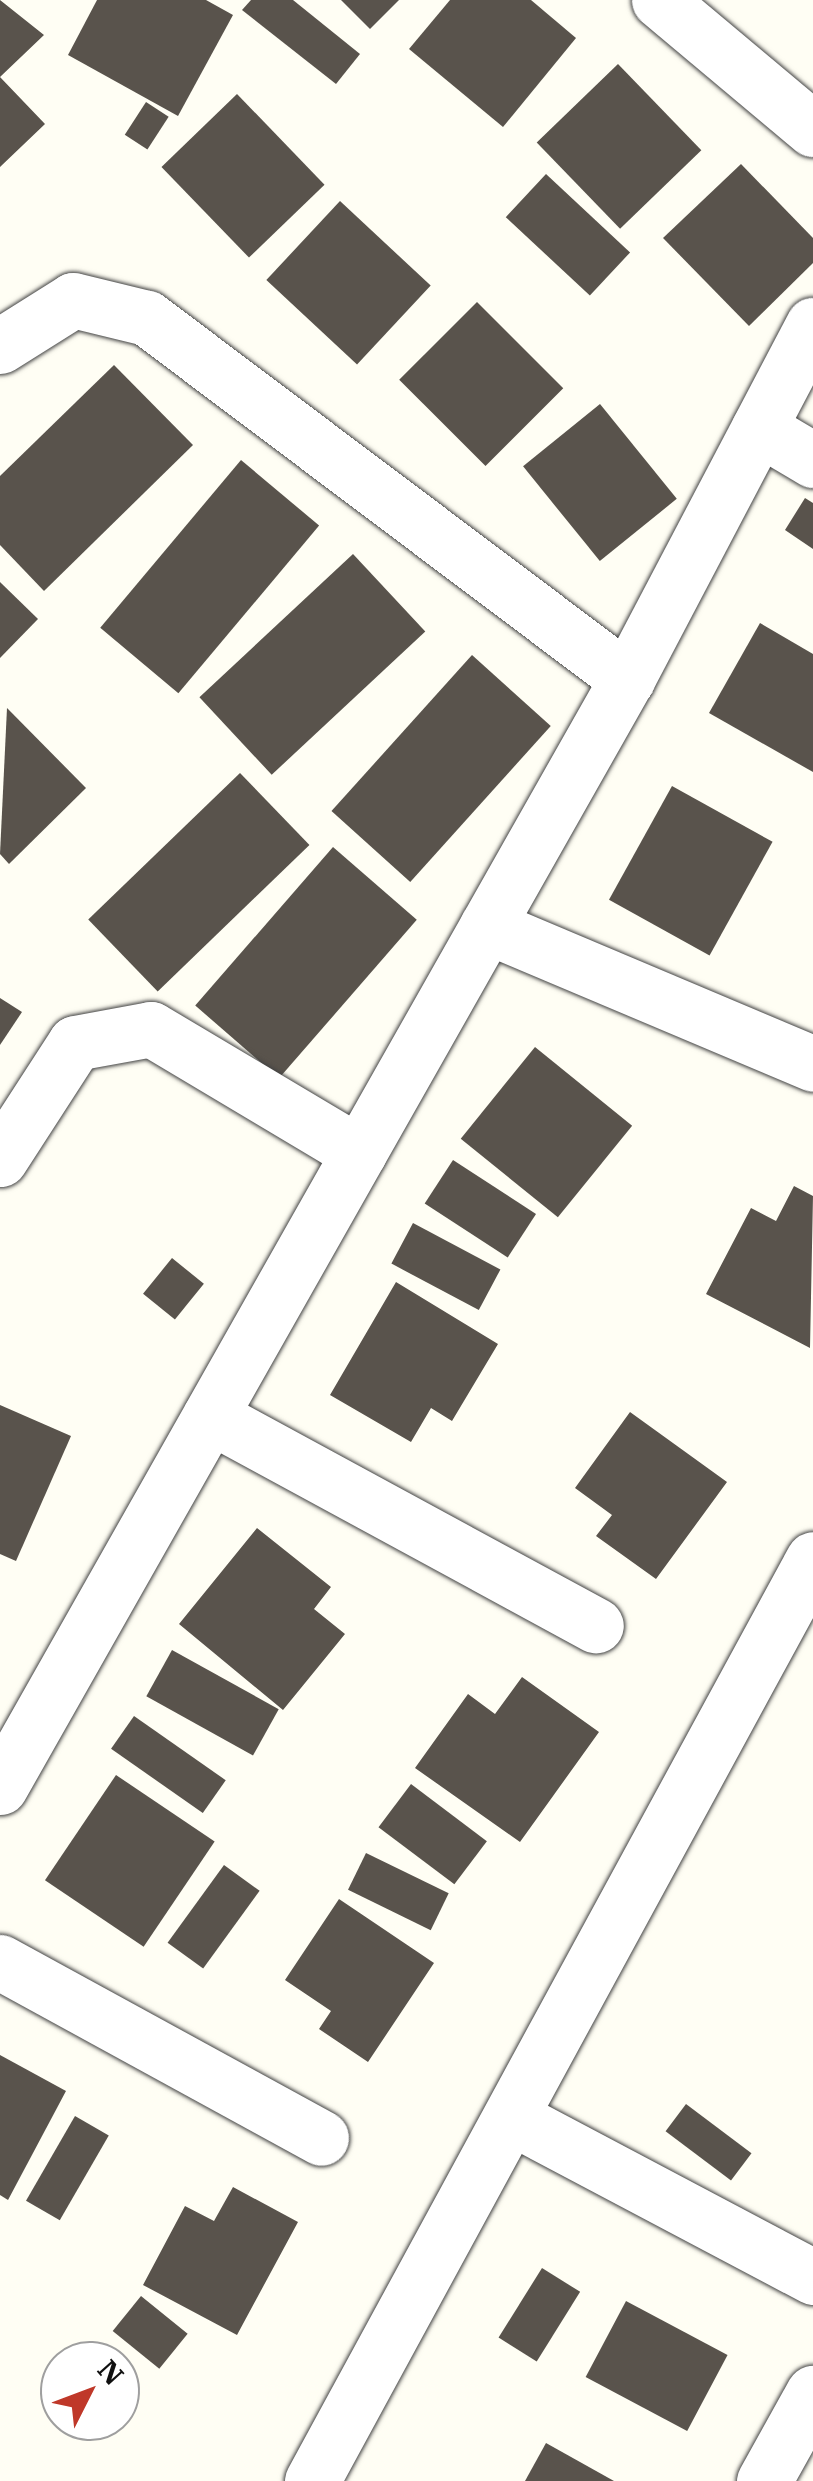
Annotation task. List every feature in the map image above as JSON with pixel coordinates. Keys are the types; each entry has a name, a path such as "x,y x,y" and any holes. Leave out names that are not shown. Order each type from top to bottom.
{"street":[{"path":"659,0 813,129"},
{"path":"0,346 74,300 147,318 628,678"},
{"path":"0,1788 628,678 813,325"},
{"path":"759,428 813,460"},
{"path":"487,926 813,1064"},
{"path":"0,1158 76,1043 150,1029 359,1153"},
{"path":"210,1416 596,1626"},
{"path":"312,2481 813,1559"},
{"path":"0,1962 322,2138"},
{"path":"511,2118 813,2277"},
{"path":"764,2481 813,2393"}],"building":[{"path":"0,0 44,35 0,77"},
{"path":"97,0 206,0 233,15 178,116 68,55"},
{"path":"251,0 293,0 360,54 336,84 242,10"},
{"path":"341,0 399,0 370,29"},
{"path":"450,0 531,0 576,38 503,127 409,49"},
{"path":"618,64 701,150 620,229 537,142"},
{"path":"0,77 45,124 0,167"},
{"path":"237,94 325,185 249,258 161,167"},
{"path":"146,102 169,117 147,149 125,135"},
{"path":"741,164 813,238 813,263 749,326 663,238"},
{"path":"546,174 630,252 590,296 506,217"},
{"path":"340,201 431,286 357,365 266,280"},
{"path":"477,302 563,388 485,466 399,380"},
{"path":"114,365 193,445 44,591 0,545 0,476"},
{"path":"600,404 677,499 600,561 523,466"},
{"path":"241,460 319,526 178,693 100,628"},
{"path":"805,498 813,503 813,549 785,530"},
{"path":"353,554 425,632 272,775 199,697"},
{"path":"0,582 38,619 0,658"},
{"path":"760,623 813,654 813,772 709,713"},
{"path":"472,655 551,726 410,882 331,811"},
{"path":"7,708 86,788 9,864 0,854"},
{"path":"240,773 309,845 158,992 88,920"},
{"path":"672,786 773,842 710,955 609,900"},
{"path":"333,847 417,920 279,1078 195,1005"},
{"path":"0,998 22,1012 0,1045"},
{"path":"535,1047 632,1126 558,1217 461,1139"},
{"path":"453,1160 536,1214 508,1258 425,1204"},
{"path":"794,1186 813,1196 810,1348 706,1294 751,1208 776,1221"},
{"path":"413,1223 500,1269 479,1310 391,1264"},
{"path":"172,1258 204,1284 175,1320 143,1294"},
{"path":"396,1282 498,1344 452,1421 431,1408 411,1442 330,1395"},
{"path":"0,1405 71,1436 16,1561 0,1554"},
{"path":"630,1412 727,1482 656,1579 596,1536 612,1515 575,1488"},
{"path":"257,1528 331,1587 314,1609 345,1634 283,1710 179,1624"},
{"path":"172,1650 279,1709 253,1756 146,1696"},
{"path":"522,1677 599,1732 520,1842 415,1768 468,1694 495,1714"},
{"path":"134,1716 226,1780 203,1813 111,1749"},
{"path":"116,1775 215,1842 144,1947 45,1880"},
{"path":"411,1784 487,1841 454,1884 379,1827"},
{"path":"366,1853 449,1893 431,1930 348,1890"},
{"path":"224,1865 260,1891 203,1969 168,1943"},
{"path":"339,1899 434,1963 368,2062 319,2029 331,2011 285,1980"},
{"path":"0,2055 66,2091 8,2200 0,2195"},
{"path":"686,2104 751,2153 731,2181 666,2131"},
{"path":"75,2116 109,2136 60,2220 26,2201"},
{"path":"233,2187 298,2222 237,2335 143,2285 185,2206 214,2221"},
{"path":"542,2268 580,2292 537,2361 499,2338"},
{"path":"141,2296 188,2334 159,2369 140,2353 140,2341 125,2341 113,2331"},
{"path":"626,2301 728,2355 687,2431 586,2377"},
{"path":"546,2443 614,2481 525,2481"}]}
